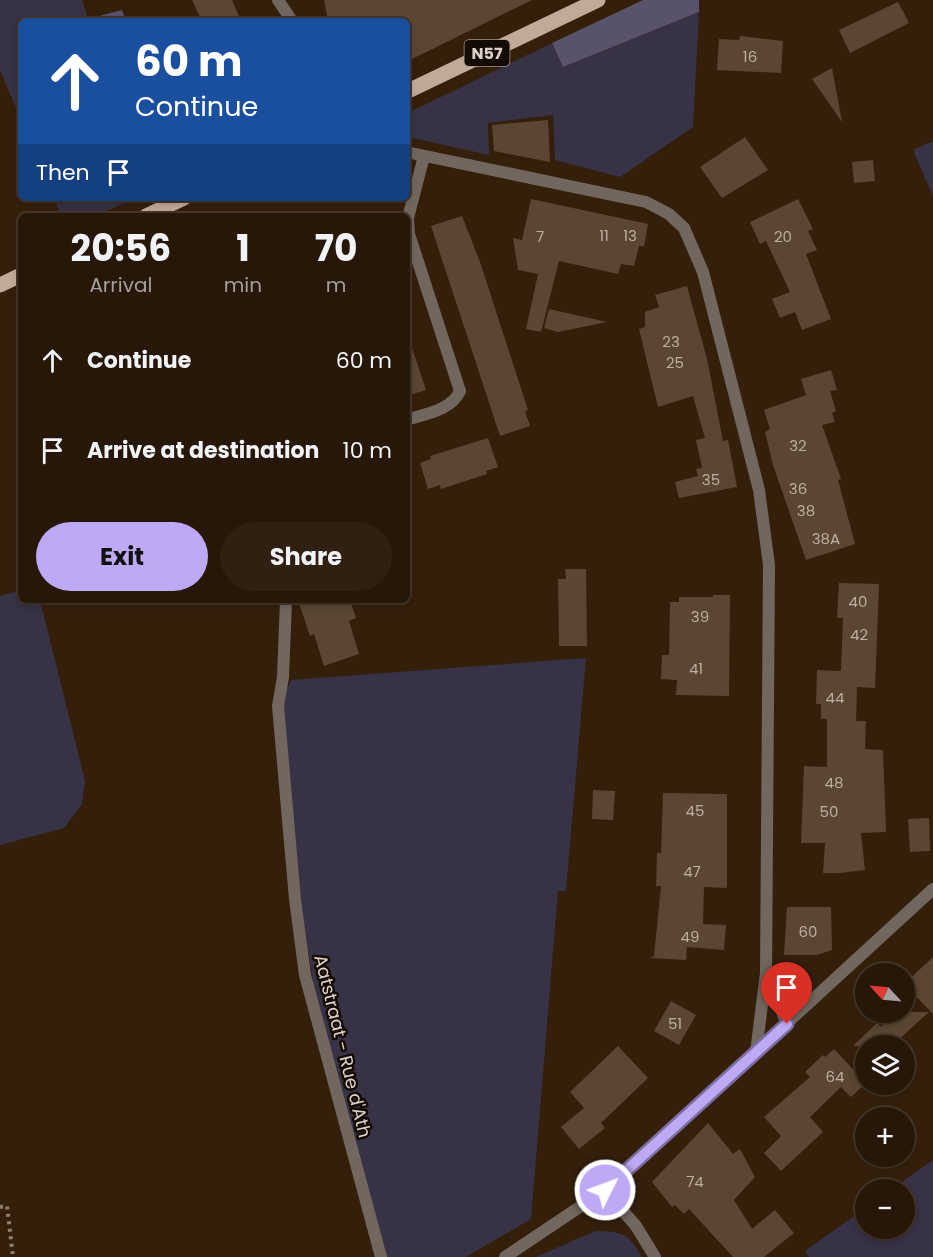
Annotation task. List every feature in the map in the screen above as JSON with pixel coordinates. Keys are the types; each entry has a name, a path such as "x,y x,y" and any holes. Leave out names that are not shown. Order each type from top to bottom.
{"main road":[{"name":"N57","path":"410,90 598,0"},
{"path":"165,212 180,201"},
{"path":"0,285 18,276"}],"street":[{"path":"278,0 290,18"},
{"path":"410,153 646,202 669,214 684,228 698,261 759,490 770,565 766,973 756,1052"},
{"path":"409,213 424,156"},
{"path":"410,237 460,391 457,399 441,409 410,419"},
{"name":"Aatstraat - Rue d'Ath","path":"286,603 283,677 278,696 295,899 305,975 381,1257"},
{"path":"505,1257 605,1190 933,889"},
{"path":"766,973 787,1024"},
{"path":"605,1190 636,1226 655,1257"}],"path":[{"path":"0,1207 7,1206 13,1257"}],"shaded area":[{"path":"0,0 82,0 88,18 18,18 18,113 0,70"},
{"path":"643,0 699,0 699,12 563,67 552,43"},
{"path":"122,10 125,18 92,18"},
{"path":"699,12 693,127 620,177 555,160 553,115 488,123 489,155 410,137 410,114 414,110 552,43 563,67"},
{"path":"933,141 933,196 913,150"},
{"path":"55,201 128,201 102,213 60,213"},
{"path":"18,591 18,603 41,603 85,781 82,804 64,828 0,845 0,596"},
{"path":"586,658 566,891 558,891 531,1219 466,1257 387,1257 316,1003 302,909 282,698 291,680"},
{"path":"933,1160 933,1257 809,1257 805,1251 855,1215 855,1239 915,1239 915,1179 906,1179"},
{"path":"595,1231 624,1235 633,1243 642,1257 536,1257"}],"building":[{"path":"192,0 232,0 240,18 201,18"},
{"path":"324,0 532,0 410,60 410,18 327,18"},
{"path":"898,2 909,23 850,53 839,30"},
{"path":"740,36 783,41 781,73 717,70 719,39 739,40"},
{"path":"832,68 842,122 812,79"},
{"path":"548,120 550,162 494,151 492,125"},
{"path":"745,137 768,170 722,198 700,167"},
{"path":"873,160 875,181 854,183 852,162"},
{"path":"531,199 648,224 644,246 639,246 634,266 621,264 618,274 559,261 541,332 526,329 538,274 518,270 513,238 522,240"},
{"path":"798,199 813,229 808,231 817,250 806,254 831,319 802,330 795,312 780,318 772,299 790,292 766,241 760,244 750,222"},
{"path":"462,216 480,262 528,410 525,411 530,426 500,436 431,226"},
{"path":"687,286 707,359 723,441 728,440 737,487 679,498 675,482 698,476 696,469 702,468 696,440 705,438 693,396 658,407 639,329 645,327 645,312 659,307 655,295"},
{"path":"549,309 607,322 558,332 544,328"},
{"path":"410,342 426,390 410,395"},
{"path":"831,370 837,390 830,391 836,411 832,413 835,422 822,425 841,479 838,480 855,544 806,560 773,465 765,432 770,429 764,410 806,395 801,379"},
{"path":"488,438 498,467 486,471 487,474 441,489 440,485 428,489 420,463 431,459 430,456"},
{"path":"565,569 586,569 587,646 559,646 558,579 566,579"},
{"path":"839,583 879,584 875,688 857,687 856,721 866,721 865,749 883,750 886,832 861,833 865,870 823,873 825,843 801,843 804,766 827,767 827,719 821,719 821,704 816,704 817,670 841,671 843,618 837,618"},
{"path":"713,595 730,595 729,696 676,695 677,680 661,679 662,655 669,655 670,602 679,602 679,597 713,597"},
{"path":"299,603 351,603 356,618 349,621 359,654 324,666 314,634 310,636"},
{"path":"593,790 615,791 613,820 592,819"},
{"path":"663,793 727,794 727,888 704,887 703,924 726,925 724,950 687,947 686,960 650,958 654,956 661,886 656,886 657,853 661,853"},
{"path":"929,818 930,851 910,852 908,819"},
{"path":"787,907 831,907 832,950 817,955 784,955"},
{"path":"933,957 933,1014 915,995 915,974"},
{"path":"671,1001 696,1015 679,1045 654,1031"},
{"path":"915,1012 929,1012 904,1035 864,1035 877,1023 881,1027 884,1023 915,1023"},
{"path":"618,1046 648,1078 601,1123 605,1128 579,1149 561,1127 584,1108 570,1092"},
{"path":"834,1049 855,1071 855,1093 851,1097 841,1087 810,1117 823,1132 781,1171 764,1153 781,1136 764,1117 810,1077 805,1072 823,1055 825,1057"},
{"path":"708,1123 733,1154 740,1149 755,1177 734,1200 752,1229 775,1210 794,1233 764,1257 733,1257 689,1209 684,1214 675,1205 672,1207 652,1182"}],"route":[{"path":"605,1190 787,1024"}]}
